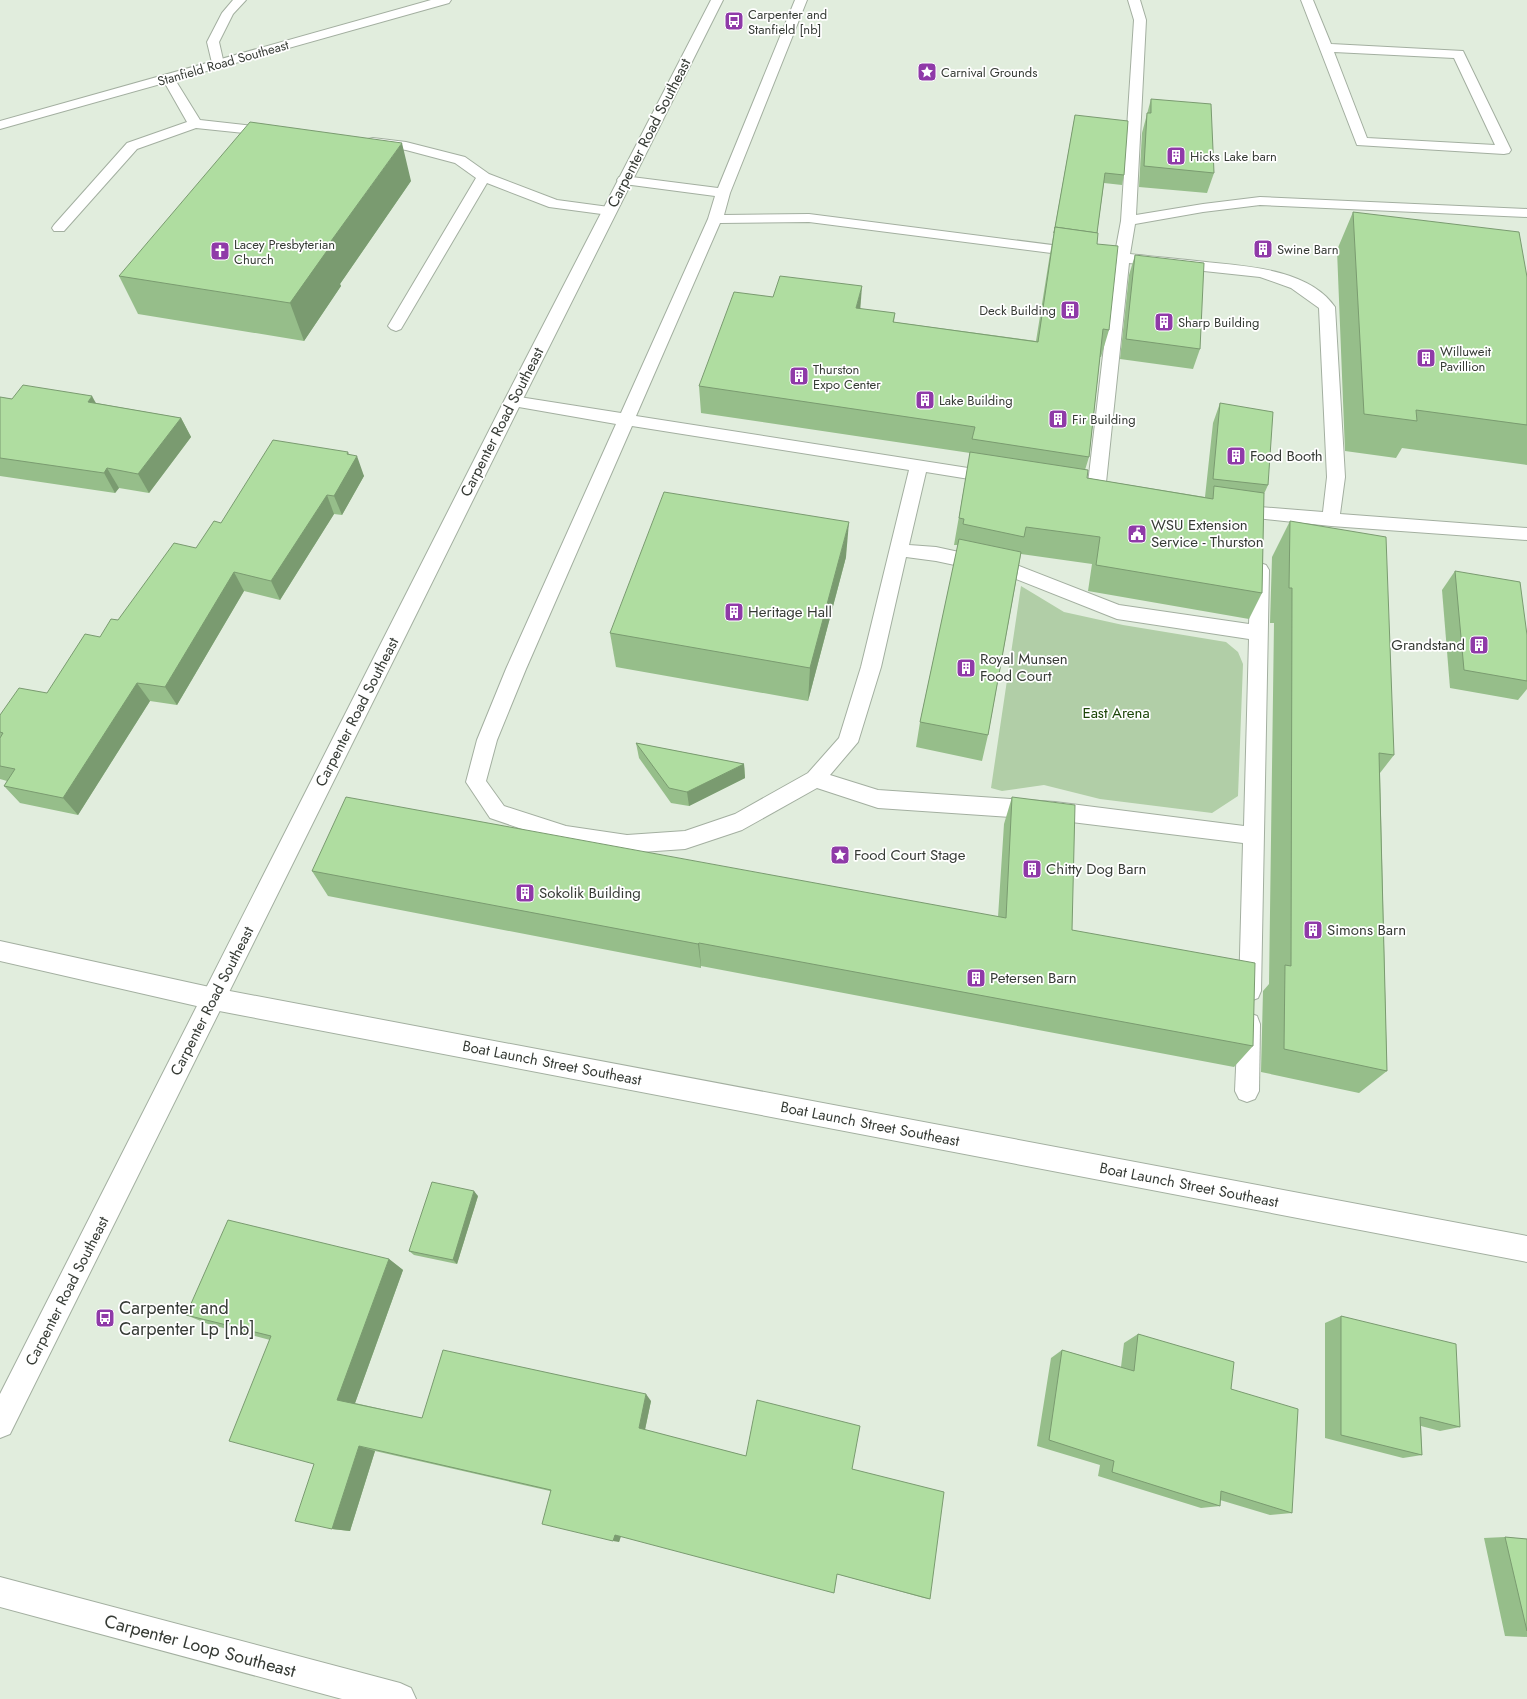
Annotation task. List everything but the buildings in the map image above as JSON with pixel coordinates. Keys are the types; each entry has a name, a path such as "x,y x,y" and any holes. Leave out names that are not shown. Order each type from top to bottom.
{"street":[{"name":"Stanfield Road Southeast","path":"0,125 445,0"},
{"name":"Carpenter Road Southeast","path":"0,1424 608,211 717,0"},
{"name":"Boat Launch Street Southeast","path":"0,951 214,999 1527,1249"},
{"name":"Carpenter Loop Southeast","path":"0,1592 400,1699"}],"lane":[{"path":"218,64 213,42 228,13 240,0"},
{"path":"801,0 723,193 715,219 516,669 487,740 476,782 497,812 566,835 627,844 685,840 734,823 815,779 848,742 871,667 919,465"},
{"path":"1096,492 1122,258 1128,221 1140,20 1134,0"},
{"path":"1307,0 1325,48 1362,142 1504,150 1459,54 1325,48"},
{"path":"168,78 195,124"},
{"path":"59,228 132,146 195,124 289,134"},
{"path":"240,142 250,130"},
{"path":"359,141 406,146 460,160 484,177 554,204 608,211"},
{"path":"396,326 484,177"},
{"path":"624,180 723,193"},
{"path":"1128,221 1260,201 1527,213"},
{"path":"715,219 809,218 1122,258 1260,272 1280,277 1300,285 1315,295 1327,307 1336,477 1331,520"},
{"path":"513,400 626,420 1011,479"},
{"path":"1223,509 1261,521 1331,520 1527,534"},
{"path":"899,550 936,554 1014,571 1117,612 1259,633"},
{"path":"1247,1091 1261,553"},
{"path":"815,779 878,799 1055,811 1254,836"}],"green space":[{"name":"East Arena","path":"1021,586 1064,612 1123,625 1226,642 1238,652 1243,664 1238,796 1212,813 1100,799 1044,785 1002,791 991,788"}],"place":[{"name":"Carpenter and Stanfield [nb]","path":"734,21"},
{"name":"Carnival Grounds","path":"927,72"},
{"name":"Hicks Lake barn","path":"1176,156"},
{"name":"Swine Barn","path":"1263,249"},
{"name":"Lacey Presbyterian Church","path":"220,251"},
{"name":"Deck Building","path":"1070,310"},
{"name":"Sharp Building","path":"1164,322"},
{"name":"Willuweit Pavillion","path":"1426,358"},
{"name":"Thurston Expo Center","path":"799,376"},
{"name":"Lake Building","path":"925,400"},
{"name":"Fir Building","path":"1058,419"},
{"name":"Food Booth","path":"1236,456"},
{"name":"WSU Extension Service - Thurston","path":"1137,534"},
{"name":"Heritage Hall","path":"734,612"},
{"name":"Grandstand","path":"1479,645"},
{"name":"Royal Munsen Food Court","path":"966,668"},
{"name":"Food Court Stage","path":"840,855"},
{"name":"Chitty Dog Barn","path":"1032,869"},
{"name":"Sokolik Building","path":"525,893"},
{"name":"Simons Barn","path":"1313,930"},
{"name":"Petersen Barn","path":"976,978"},
{"name":"Carpenter and Carpenter Lp [nb]","path":"105,1318"}]}
